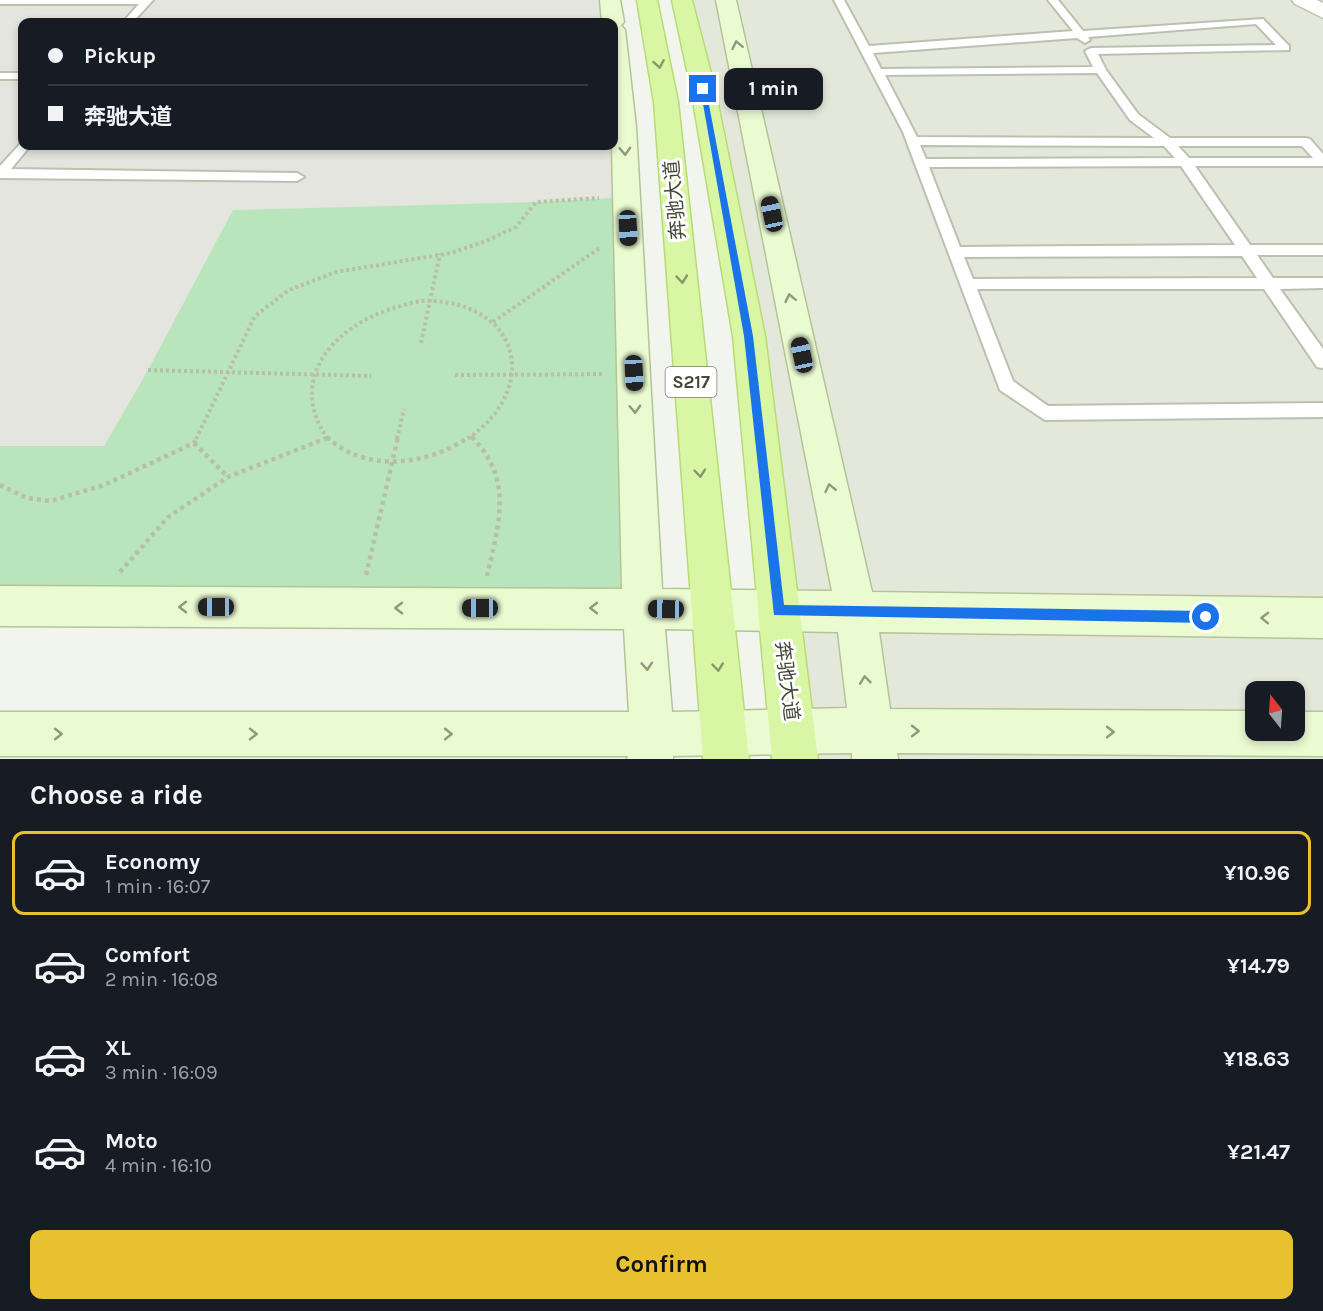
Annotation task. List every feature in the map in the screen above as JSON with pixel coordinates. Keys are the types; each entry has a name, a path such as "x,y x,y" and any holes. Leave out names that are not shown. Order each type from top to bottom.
{"main road":[{"path":"610,0 612,18"},
{"name":"奔驰大道","path":"647,0 666,102 725,747"},
{"name":"奔驰大道","path":"682,0 703,89 749,336 794,744"},
{"path":"726,0 856,612 873,745"},
{"path":"618,69 624,127 651,747"},
{"path":"0,606 712,609 1323,618"},
{"path":"0,734 651,747 873,745 1323,734"}],"street":[{"path":"1302,0 1323,12"}],"lane":[{"path":"0,1 147,0"},
{"path":"131,18 147,0"},
{"path":"839,0 912,141 1006,385 1045,413 1323,410"},
{"path":"1053,0 1082,34 1100,69 1134,117 1168,142 1185,162 1323,362"},
{"path":"865,50 1259,21 1285,48 1091,51"},
{"path":"877,72 1100,69"},
{"path":"0,76 18,76"},
{"path":"912,141 1306,142 1323,162 920,163"},
{"path":"0,173 20,150"},
{"path":"0,173 297,177"},
{"path":"954,252 1323,250"},
{"path":"967,284 1323,283"}],"path":[{"path":"0,485 27,498 51,501 104,485 194,443 255,316 289,290 336,272 440,254 486,242 516,227 536,202 627,213"},
{"path":"493,322 627,213"},
{"path":"421,343 440,254"},
{"path":"431,302 452,303 479,312 493,322 500,328 512,350 514,376 503,404 482,429 453,448 418,460 383,462 351,454 327,438 313,416 310,391 315,374 335,341 360,322 389,308 431,302"},
{"path":"148,370 227,374 371,376"},
{"path":"455,375 634,373"},
{"path":"359,608 404,409"},
{"path":"471,436 490,460 499,485 498,523 480,608"},
{"path":"97,606 123,568 168,517 228,477 327,438"},
{"path":"194,443 228,477"}],"shaded area":[{"path":"0,0 609,0 611,18 18,18 18,150 618,150 618,97 627,197 536,202 148,370 104,447 0,447"},
{"path":"675,0 1323,0 1323,759 795,759 749,336"}],"green space":[{"path":"627,197 643,609 0,606 0,446 104,446 148,370 233,210 536,202"}],"route":[{"path":"703,89 749,336 778,611 1206,617"}]}
